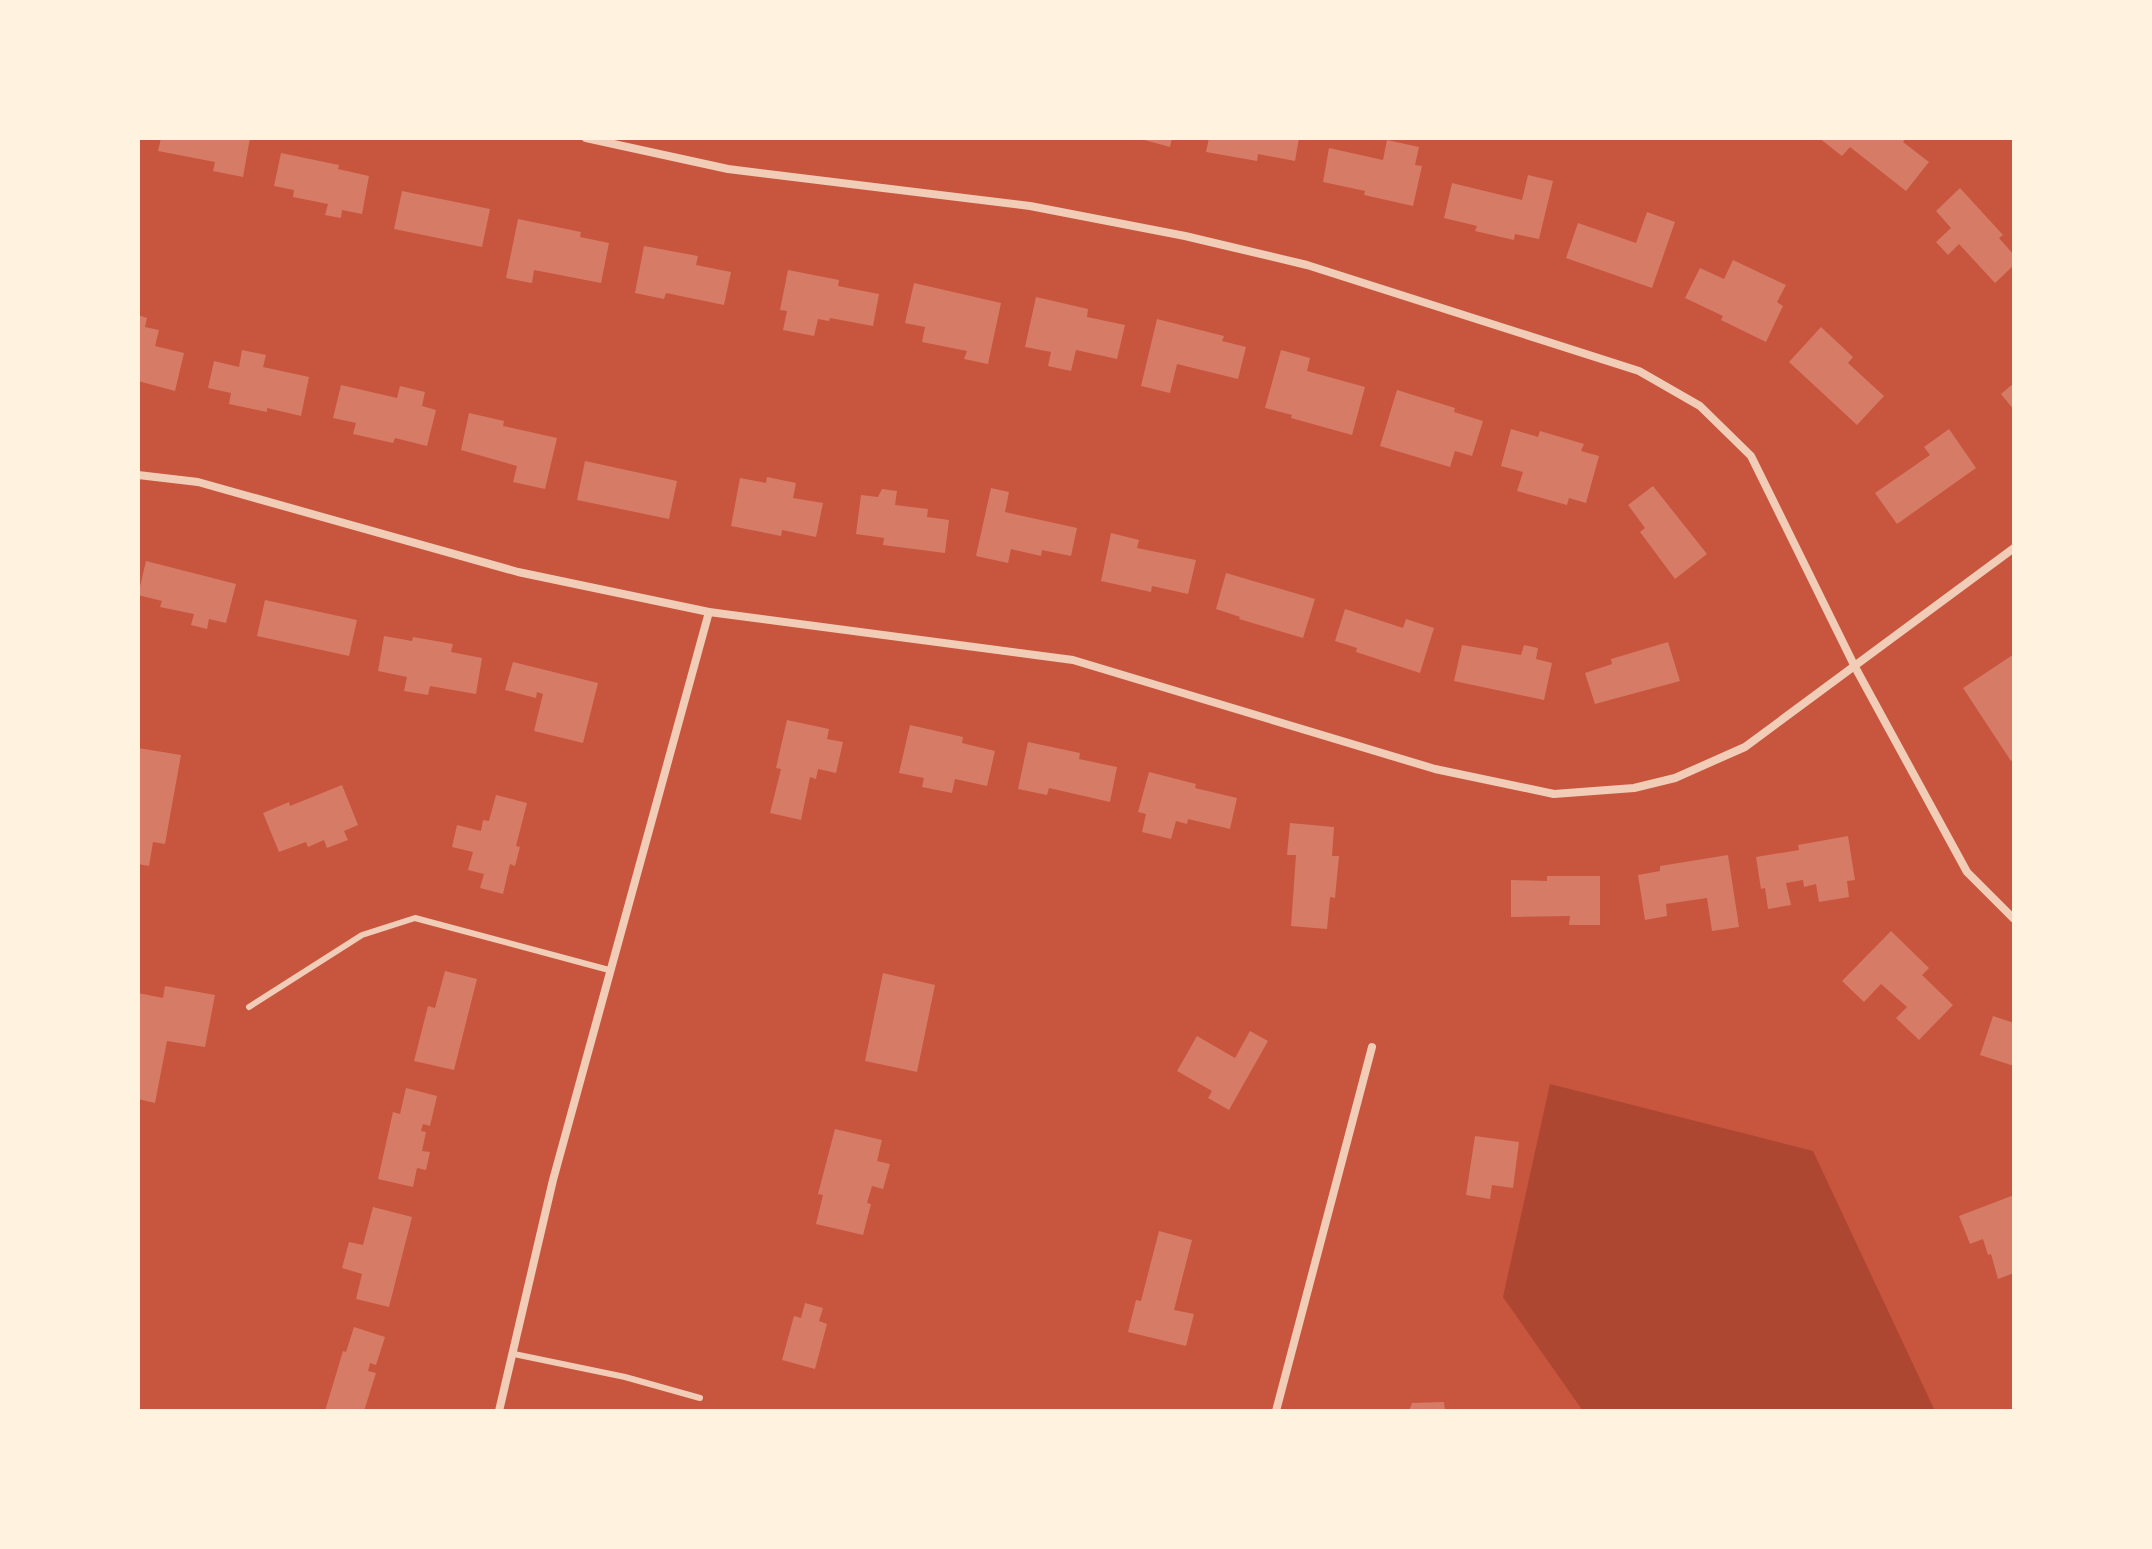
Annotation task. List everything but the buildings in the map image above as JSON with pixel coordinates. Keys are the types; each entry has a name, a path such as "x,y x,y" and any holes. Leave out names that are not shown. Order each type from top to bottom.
{"street":[{"path":"586,138 728,169 1030,206 1185,236 1307,265 1639,371 1700,406 1751,456 1855,667 1967,872 2014,919"},
{"path":"138,475 198,482 518,572 709,612 1073,660 1435,769 1554,794 1634,788 1675,778 1745,747 2014,548"},
{"path":"499,1411 553,1180 709,612"},
{"path":"1276,1411 1372,1047"}],"lane":[{"path":"249,1007 362,935 415,918 609,970"},
{"path":"514,1354 625,1377 700,1398"}],"shaded area":[{"path":"1550,1084 1813,1151 1935,1411 1583,1411 1503,1297"}]}
